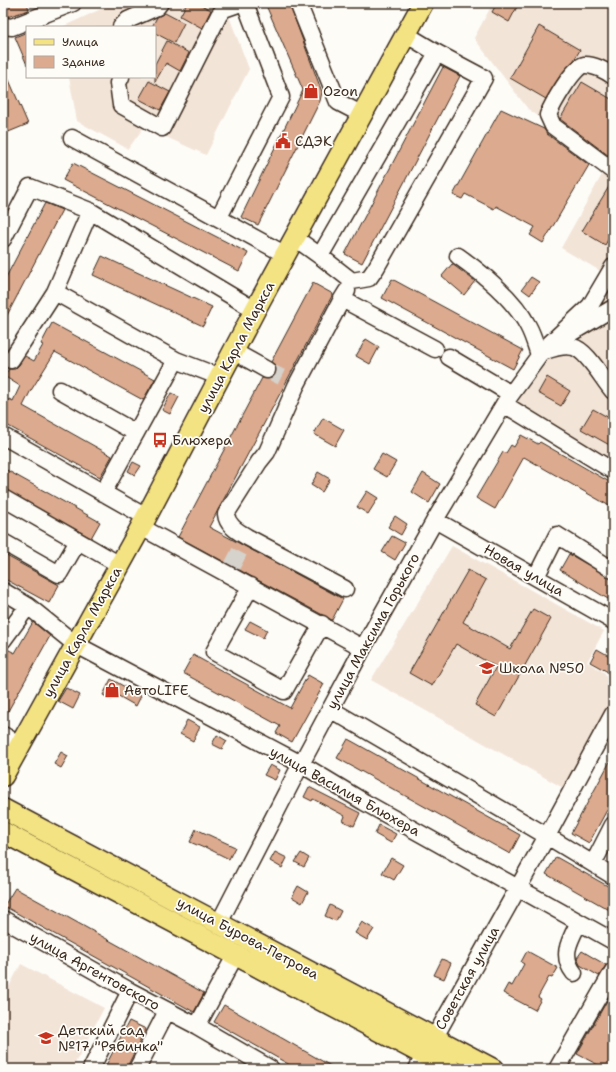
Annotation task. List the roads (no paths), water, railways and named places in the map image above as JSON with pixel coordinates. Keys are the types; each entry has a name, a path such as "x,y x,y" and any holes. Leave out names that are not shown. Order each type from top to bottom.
{"main road":[{"name":"улица Карла Маркса","path":"3,776 11,740 76,644 120,565 255,310 407,35 423,3"},
{"name":"улица Бурова-Петрова","path":"3,809 493,1069"},
{"name":"улица Бурова-Петрова","path":"3,832 236,954 421,1062 451,1069"}],"street":[{"path":"3,26 12,27 40,9 72,3"},
{"path":"122,26 128,20 157,7 160,3"},
{"path":"120,78 118,83 121,105 162,128 219,15 217,6 241,3"},
{"path":"219,217 281,97 245,3"},
{"path":"298,3 338,102 363,115"},
{"path":"72,138 219,217 320,256 352,281 369,278 484,78 407,35"},
{"path":"320,256 437,53"},
{"path":"613,76 595,67 584,65 577,69 551,106 548,115 553,126 613,171"},
{"path":"3,239 30,187 90,211 255,310"},
{"path":"11,360 55,292 90,211"},
{"path":"458,256 476,270 519,313 542,352"},
{"path":"542,352 590,306 613,268"},
{"path":"345,589 245,541 234,529 226,514 267,452 291,383 352,281"},
{"path":"55,292 176,360 220,377"},
{"path":"342,299 435,350"},
{"path":"542,352 613,308"},
{"path":"542,352 555,348 573,347 584,354 613,391"},
{"path":"233,351 267,370"},
{"name":"улица Максима Горького","path":"219,923 300,764 435,520 507,399 542,352"},
{"path":"449,357 507,399 613,471"},
{"path":"103,493 176,360"},
{"path":"60,390 136,434"},
{"path":"3,436 103,493 143,522 230,570 251,586 363,648"},
{"path":"3,498 120,565"},
{"name":"Новая улица","path":"435,520 613,621"},
{"path":"536,577 557,535 613,570"},
{"path":"3,542 59,574 78,541"},
{"path":"251,586 214,652 284,691 322,624"},
{"name":"улица Василия Блюхера","path":"3,591 28,606 76,644 300,764 613,941"},
{"path":"3,640 28,606"},
{"path":"330,709 613,876"},
{"name":"Советская улица","path":"421,1062 613,714"},
{"path":"593,864 613,825"},
{"name":"улица Аргентовского","path":"3,919 167,1011"},
{"path":"574,973 569,966 566,947 579,922"},
{"path":"197,1026 236,954"},
{"path":"557,1069 613,971"},
{"path":"91,1069 130,991"},
{"path":"137,1069 167,1011 197,1026 271,1069"}],"tunnel":[{"path":"267,370 287,380"},
{"path":"232,566 243,545"}],"place":[{"name":"Ozon","path":"311,91"},
{"name":"СДЭК","path":"283,141"},
{"name":"Блюхера","path":"160,440"},
{"name":"Школа №50","path":"487,668"},
{"name":"АвтоLIFE","path":"112,690"},
{"name":"Детский сад №17 \"Рябинка\"","path":"46,1038"}]}
